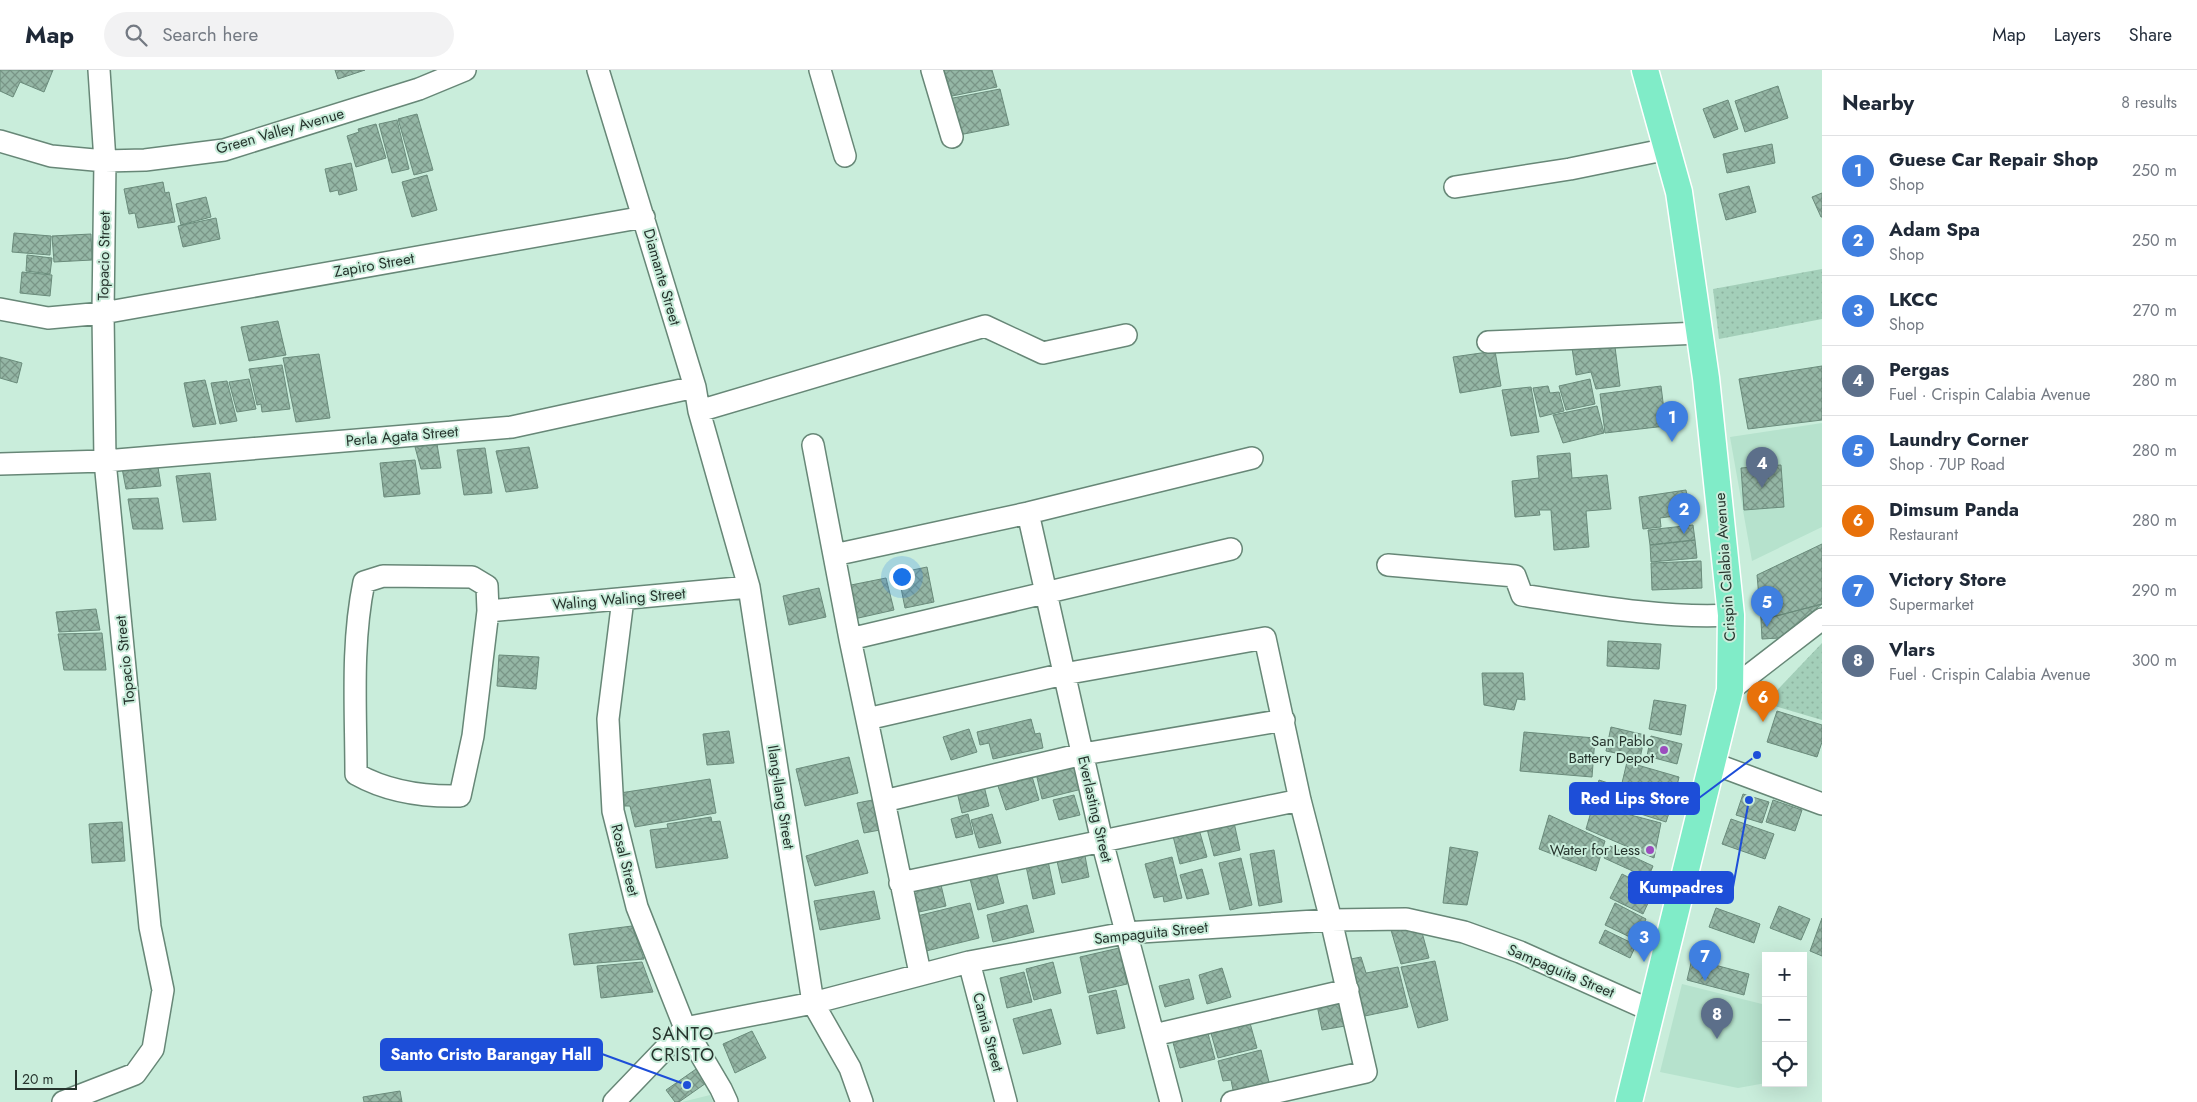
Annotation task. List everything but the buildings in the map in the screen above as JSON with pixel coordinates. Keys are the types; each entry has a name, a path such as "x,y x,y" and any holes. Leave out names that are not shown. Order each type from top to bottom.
{"main road":[{"name":"Crispin Calabia Avenue","path":"1629,1102 1730,690 1732,615 1717,466 1700,332 1679,192 1645,70"}],"street":[{"name":"Topacio Street","path":"63,1102 135,1074 153,1049 164,990 150,927 105,461 103,313 105,161 98,70"},
{"name":"Green Valley Avenue","path":"0,141 51,156 105,161 145,160 224,150 419,89 465,70"},
{"name":"Diamante Street","path":"598,70 695,387 699,411 720,485"},
{"path":"820,70 845,156"},
{"path":"932,70 952,137"},
{"path":"1455,187 1570,169 1668,149"},
{"name":"Zapiro Street","path":"0,309 48,318 103,313 644,217"},
{"path":"699,411 985,326 1043,353 1126,335"},
{"path":"1488,342 1700,332"},
{"name":"Perla Agata Street","path":"0,464 105,461 512,427 695,387"},
{"path":"813,446 850,639 920,974"},
{"path":"834,555 1028,513 1252,458"},
{"name":"Ilang-Ilang Street","path":"720,485 749,587 813,1003 850,1068 862,1102"},
{"name":"Everlasting Street","path":"1028,513 1102,841 1171,1102"},
{"path":"850,639 1231,549"},
{"path":"1388,565 1515,576 1522,595 1569,602 1698,617 1732,615"},
{"path":"383,576 472,577 487,586 488,611 473,736 460,796 431,797 376,785 356,774 354,696 359,606 364,582 383,576"},
{"name":"Waling Waling Street","path":"488,611 749,587"},
{"name":"Rosal Street","path":"623,599 608,719 613,811 637,908 685,1028 722,1089 727,1102"},
{"path":"1730,690 1822,619"},
{"path":"867,719 1064,674 1265,638 1300,800 1332,920 1366,1072 1232,1102"},
{"path":"884,801 1083,754 1284,720"},
{"path":"1712,763 1822,804"},
{"path":"900,883 1300,800"},
{"name":"Sampaguita Street","path":"685,1028 813,1003 969,962 1125,933 1332,920 1406,919 1456,930 1520,952 1652,1010"},
{"name":"Camia Street","path":"969,962 1006,1102"},
{"path":"1154,1035 1348,990"},
{"path":"614,1102 685,1028"}],"shaded area":[{"path":"1822,269 1822,319 1719,339 1713,289"},
{"path":"1822,423 1822,527 1752,561 1730,437"},
{"path":"1822,643 1822,720 1765,703"},
{"path":"1682,984 1762,1004 1762,1084 1738,1088 1660,1072"},
{"path":"710,1095 713,1102 682,1102"}],"place":[{"name":"Guese Car Repair Shop","path":"1672,442"},
{"name":"Pergas","path":"1762,488"},
{"name":"Adam Spa","path":"1684,534"},
{"name":"Laundry Corner","path":"1767,627"},
{"name":"Dimsum Panda","path":"1763,722"},
{"name":"San Pablo Battery Depot","path":"1664,750"},
{"name":"Red Lips Store","path":"1757,755"},
{"name":"Kumpadres","path":"1749,800"},
{"name":"Water for Less","path":"1650,850"},
{"name":"LKCC","path":"1644,962"},
{"name":"Victory Store","path":"1705,981"},
{"name":"Vlars","path":"1717,1039"},
{"name":"Santo Cristo Barangay Hall","path":"687,1085"}],"district":[{"name":"SANTO CRISTO","path":"683,1044"}]}
